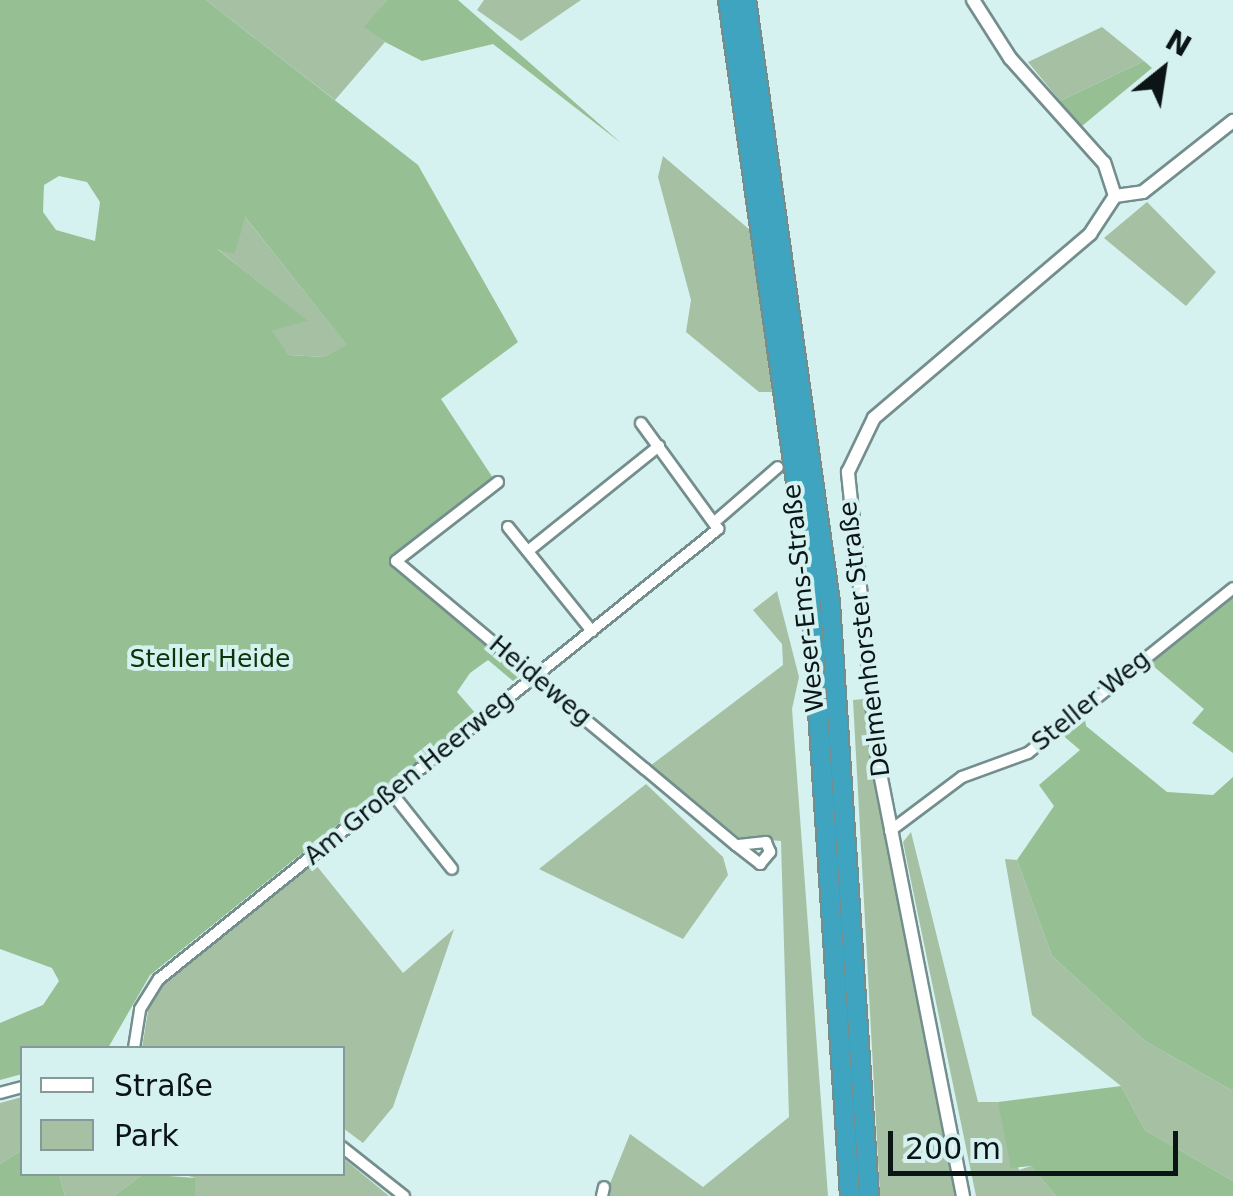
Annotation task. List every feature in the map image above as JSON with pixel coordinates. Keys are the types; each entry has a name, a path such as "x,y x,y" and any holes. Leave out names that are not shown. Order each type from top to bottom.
{"highway":[{"name":"Weser-Ems-Straße","path":"728,0 767,245 826,752 850,1196"},
{"name":"Weser-Ems-Straße","path":"746,0 830,603 869,1196"},
{"path":"747,215 767,245"}],"street":[{"path":"973,0 1010,58 1104,163 1115,196 1143,192 1233,120"},
{"name":"Delmenhorster Straße","path":"963,1196 890,831 850,535 853,453 894,398 1090,234 1115,196"},
{"path":"640,423 718,524"},
{"path":"528,551 659,446"},
{"name":"Am Großen Heerweg","path":"134,1046 140,1009 159,979 592,630 718,524 778,467"},
{"name":"Heideweg","path":"498,482 396,561 736,844"},
{"path":"508,527 592,630"},
{"name":"Steller Weg","path":"890,831 962,777 1028,753 1233,588"},
{"path":"391,792 452,869"},
{"path":"345,1149 404,1196"}],"green space":[{"name":"Steller Heide","path":"0,0 206,0 418,165 518,342 441,399 495,481 393,559 523,673 513,681 488,660 470,673 457,692 476,714 150,975 109,1046 20,1046 20,1075 0,1080 0,1023 43,1005 59,981 52,968 0,949","holes":["59,176 87,182 100,202 95,241 56,230 43,212 44,185","245,217 346,344 324,357 289,355 272,331 308,321 217,249 235,254"]},
{"path":"206,0 387,0 365,27 385,42 335,100"},
{"path":"387,0 458,0 621,143 493,44 422,61 385,42 364,27"},
{"path":"484,0 581,0 521,41 477,10"},
{"path":"1102,27 1144,61 1060,101 1028,62"},
{"path":"1144,61 1152,68 1082,126 1060,101"},
{"path":"663,156 750,230 772,392 759,392 686,332 691,300 658,177"},
{"path":"1147,202 1216,272 1186,306 1104,238"},
{"path":"244,216 347,345 324,357 289,355 271,331 307,321 215,247 235,253"},
{"path":"1233,581 1233,753 1192,723 1204,709 1139,654"},
{"path":"777,591 799,677 792,709 828,1196 605,1196 630,1134 703,1187 789,1117 781,841 740,838 650,766 783,665 782,644 753,610"},
{"path":"863,699 955,1196 880,1196 853,700"},
{"path":"1084,712 1086,726 1167,792 1213,795 1233,777 1233,1091 1145,1041 1052,956 1017,860 1054,806 1039,785 1080,750 1060,733"},
{"path":"646,784 723,857 728,875 683,939 539,869"},
{"path":"911,832 978,1102 998,1102 1019,1170 1031,1166 1056,1196 976,1196 903,842"},
{"path":"1005,859 1017,860 1052,956 1145,1041 1233,1091 1233,1181 1145,1130 1121,1086 1032,1015"},
{"path":"312,860 403,973 454,929 393,1107 363,1143 345,1130 345,1046 142,1046 149,1005 165,979"},
{"path":"1121,1086 1145,1130 1233,1181 1233,1196 1056,1196 1031,1166 1011,1168 998,1102"},
{"path":"20,1098 20,1151 0,1164 0,1103"},
{"path":"20,1151 20,1176 60,1176 65,1196 0,1196 0,1164"},
{"path":"345,1160 389,1196 195,1196 195,1178 189,1176 345,1176"},
{"path":"60,1176 140,1176 114,1196 65,1196"},
{"path":"140,1176 195,1178 195,1196 114,1196"}]}
